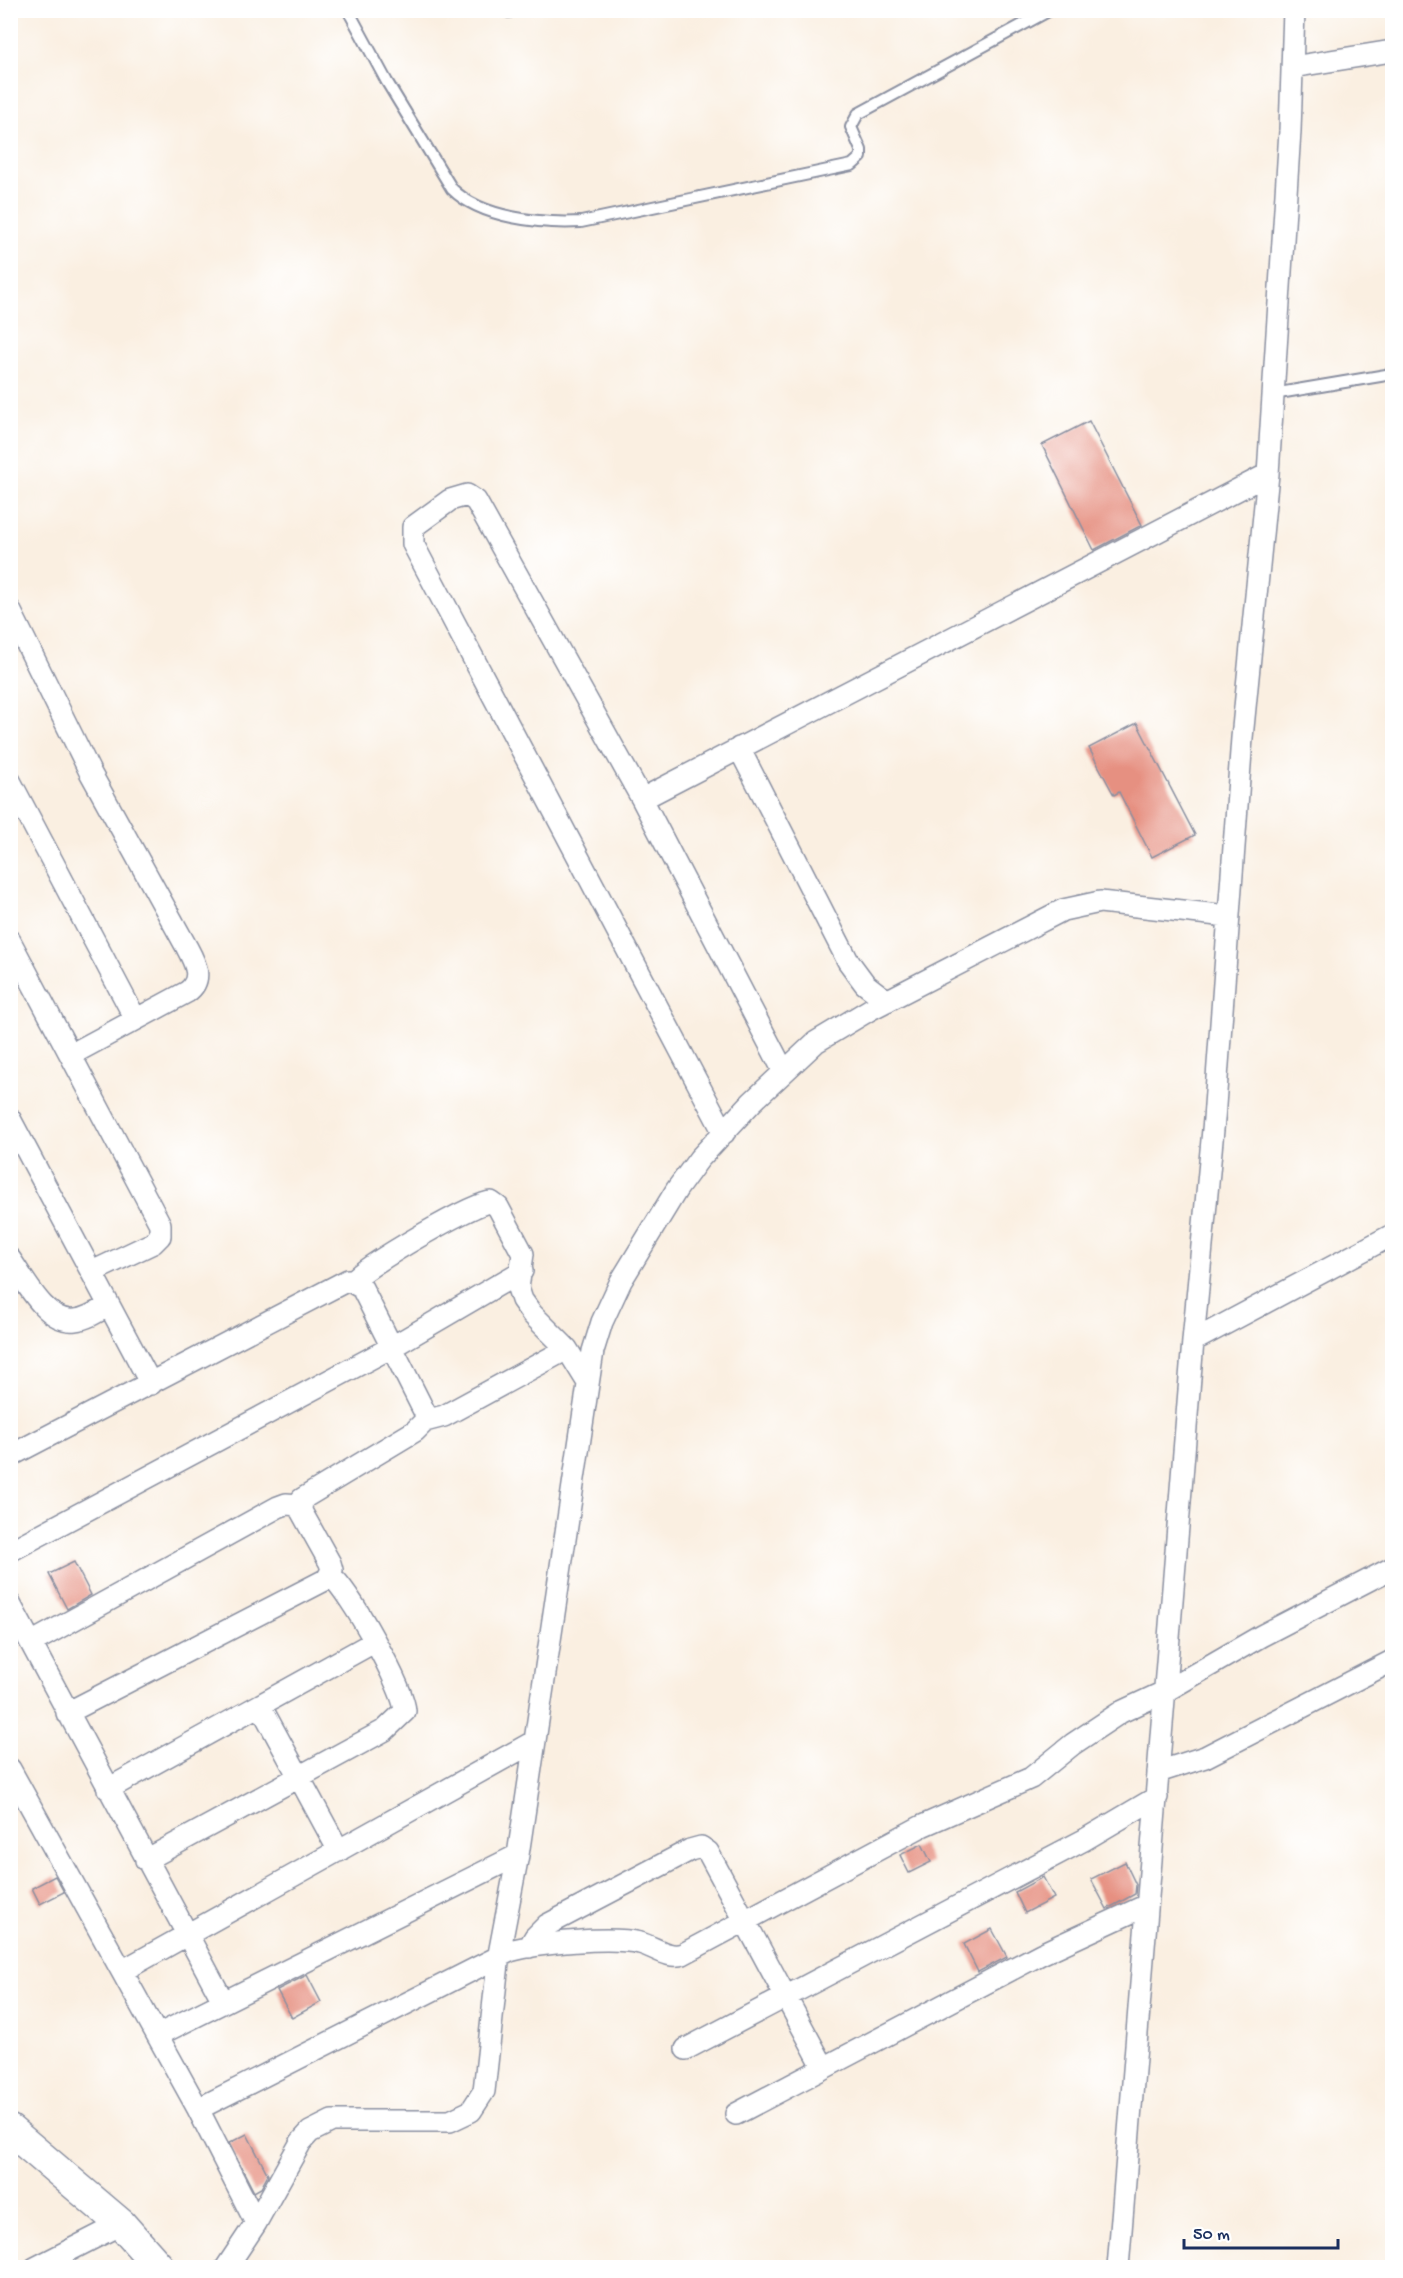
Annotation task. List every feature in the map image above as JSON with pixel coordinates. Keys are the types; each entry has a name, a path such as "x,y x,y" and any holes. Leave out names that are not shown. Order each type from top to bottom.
{"street":[{"path":"1118,2268 1193,1341 1214,1119 1227,916 1268,474 1294,10"},
{"path":"1292,67 1392,51"},
{"path":"642,799 1268,474"},
{"path":"724,1133 417,553 411,535 413,527 450,500 461,495 472,496 642,799 783,1070"},
{"path":"10,610 90,772 196,967 197,980 191,988 72,1054"},
{"path":"739,748 856,974 887,1001"},
{"path":"10,781 135,1018"},
{"path":"226,2268 256,2223 301,2142 321,2124 348,2120 450,2121 471,2111 484,2091 499,1954 518,1855 588,1383 599,1332 621,1281 677,1189 699,1159 783,1070 816,1042 887,1001 1063,910 1084,904 1118,904 1227,916"},
{"path":"10,941 72,1054 160,1224 160,1236 153,1243 92,1272"},
{"path":"10,1119 151,1384"},
{"path":"10,1455 151,1384 341,1282 353,1281 371,1266 487,1202 498,1208 520,1246 524,1262 518,1288 522,1300 532,1314 567,1349 588,1383"},
{"path":"1193,1341 1392,1235"},
{"path":"10,1259 38,1299 54,1316 64,1320 86,1317 109,1305"},
{"path":"10,1551 392,1347 522,1271"},
{"path":"353,1281 362,1288 424,1410 425,1421"},
{"path":"146,1860 385,1730 405,1711 400,1695 374,1642 349,1595 330,1575 330,1563 301,1511 300,1505 308,1493 415,1431 425,1421 444,1416 567,1349"},
{"path":"31,1643 278,1507 286,1504 300,1505"},
{"path":"198,2109 499,1954 529,1947 629,1941 677,1956 922,1826 1031,1778 1100,1724 1164,1692 1261,1636 1392,1568"},
{"path":"67,1713 330,1575"},
{"path":"10,1604 223,2001"},
{"path":"108,1789 374,1642"},
{"path":"1158,1772 1205,1756 1392,1660"},
{"path":"260,1705 339,1851"},
{"path":"122,1971 535,1741"},
{"path":"10,1769 158,2035 256,2223"},
{"path":"686,2049 1084,1840 1157,1797"},
{"path":"529,1947 547,1925 696,1848 708,1852 824,2068"},
{"path":"158,2035 518,1855"},
{"path":"736,2114 1041,1954 1147,1905"},
{"path":"10,2130 121,2224 160,2268"},
{"path":"35,2268 121,2224"}],"lane":[{"path":"348,10 387,82 452,189 460,197 481,210 561,223 582,222 852,165 861,156 861,150 851,127 858,114 1050,10"},
{"path":"1273,394 1392,374"}],"building":[{"path":"1089,421 1142,525 1094,550 1042,445"},
{"path":"1137,723 1195,835 1152,857 1119,792 1114,795 1089,748"},
{"path":"74,1562 91,1595 67,1609 49,1574"},
{"path":"922,1844 931,1862 909,1873 900,1855"},
{"path":"1125,1862 1136,1885 1135,1894 1107,1909 1091,1879"},
{"path":"55,1876 64,1892 40,1904 32,1888"},
{"path":"1043,1877 1054,1898 1025,1913 1015,1892"},
{"path":"992,1929 1007,1957 978,1972 964,1944"},
{"path":"307,1975 321,2002 292,2018 277,1990"},
{"path":"247,2134 268,2175 261,2188 254,2192 229,2143"}]}
